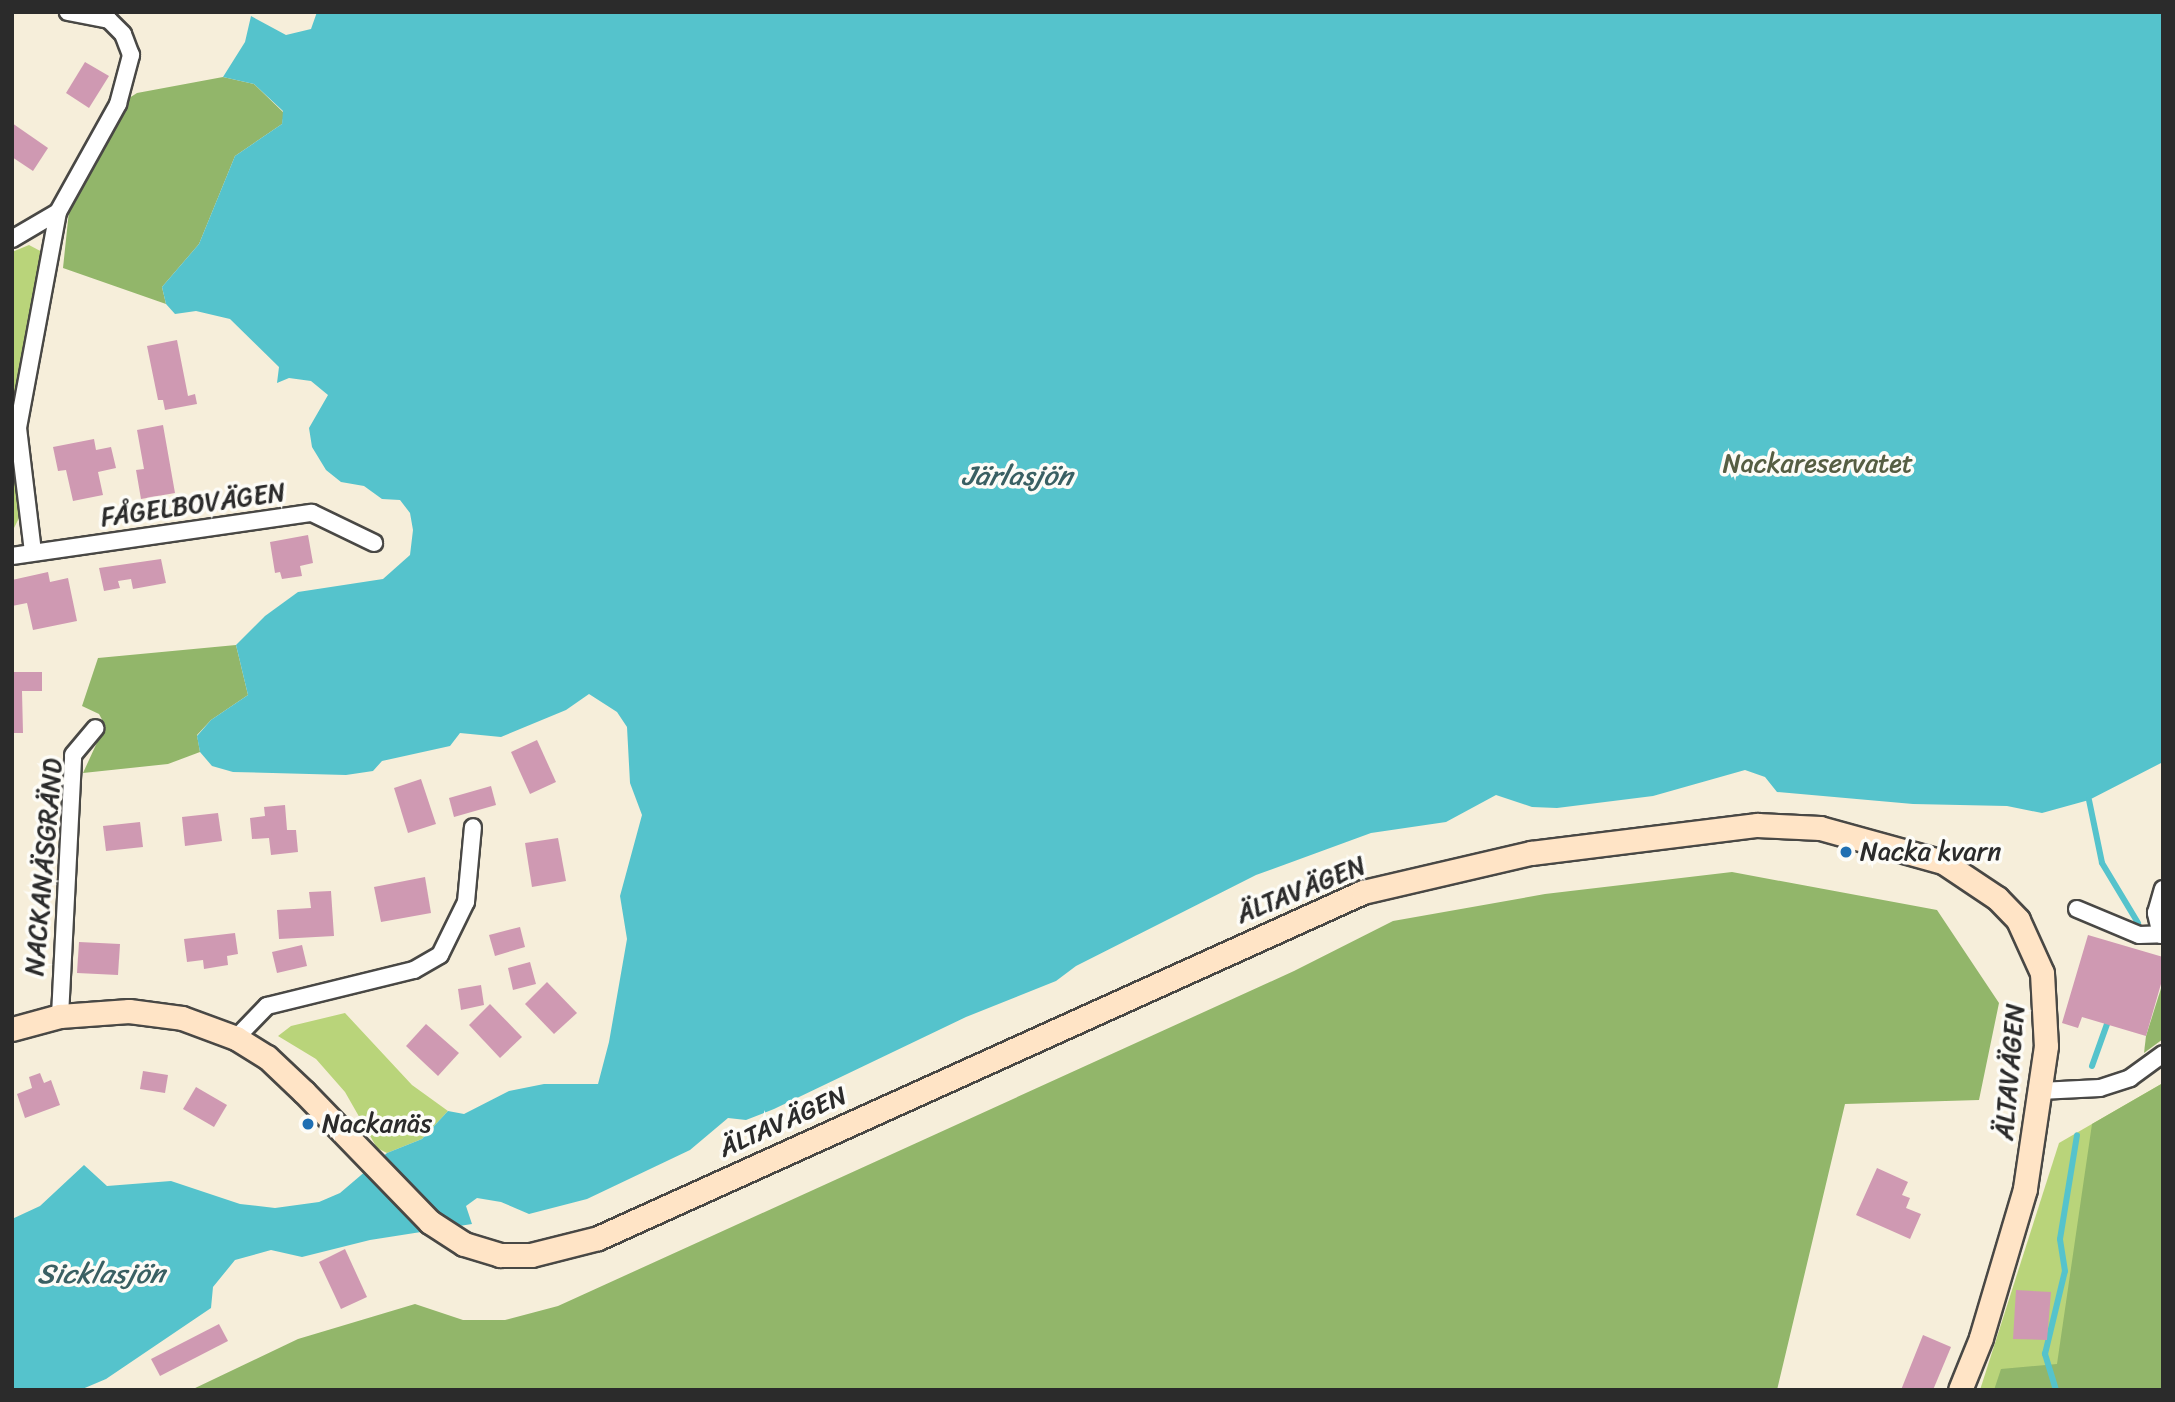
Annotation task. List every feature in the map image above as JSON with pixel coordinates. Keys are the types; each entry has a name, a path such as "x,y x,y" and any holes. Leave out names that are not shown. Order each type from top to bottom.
{"main road":[{"name":"ÄLTAVÄGEN","path":"12,1028 60,1016 151,1013 182,1018 236,1038 267,1057 354,1142 430,1222 464,1244 500,1255 531,1255 598,1238 1363,892 1531,853 1757,825 1821,828 1881,842 1943,862 1997,898 2018,920 2042,973 2046,1046 2025,1189 1981,1338 1960,1390"}],"street":[{"path":"33,552 18,428 58,212 118,104 131,55 123,34 108,20 68,12"},
{"path":"12,239 58,212"},
{"name":"FÅGELBOVÄGEN","path":"12,556 312,513 374,543"},
{"name":"NACKANÄSGRÄND","path":"60,1016 73,755 96,728"},
{"path":"236,1038 267,1006 414,970 440,955 466,902 473,827"},
{"path":"2077,909 2139,935 2162,935 2156,913 2163,890"},
{"path":"2040,1091 2100,1088 2130,1078 2163,1054"}],"green space":[{"path":"223,77 254,84 284,113 282,124 235,156 199,244 162,287 166,304 63,268 69,211 126,100 137,93"},
{"path":"29,245 46,254 12,423 12,252"},
{"path":"12,436 20,490 20,516 12,532"},
{"path":"236,645 248,695 211,720 197,735 200,752 168,764 83,773 105,725 99,714 82,706 98,658"},
{"path":"1732,872 1937,910 1999,1003 1979,1100 1845,1104 1777,1390 191,1390 298,1339 415,1304 463,1320 505,1320 558,1306 1294,971 1393,921 1545,894"},
{"path":"2163,982 2163,1039 2144,1053 2146,1036"},
{"path":"345,1013 412,1085 448,1111 422,1139 387,1153 377,1148 345,1092 316,1059 278,1036 291,1026"},
{"path":"2163,1083 2163,1390 1980,1390 2059,1143"},
{"path":"2163,1083 2163,1390 1994,1390 2001,1369 2057,1364 2092,1124"}],"water":[{"name":"Järlasjön","path":"317,12 2163,12 2163,762 2089,800 2042,813 2007,806 1913,804 1777,792 1765,777 1745,770 1653,796 1557,808 1532,807 1496,795 1446,822 1371,833 1256,875 1076,966 1056,981 966,1017 774,1109 746,1120 728,1118 690,1150 587,1199 529,1214 501,1202 477,1198 466,1206 472,1224 370,1240 302,1257 271,1250 235,1260 213,1287 211,1308 106,1379 80,1390 12,1390 12,1219 40,1206 84,1165 107,1186 171,1181 240,1204 275,1208 319,1202 340,1193 387,1153 422,1139 448,1111 464,1114 509,1091 544,1084 598,1084 609,1042 627,939 620,896 642,815 630,783 627,727 617,712 589,694 566,710 501,737 460,733 450,746 382,761 373,771 346,775 233,772 212,766 200,752 197,736 211,720 248,695 236,645 265,616 298,592 383,579 410,555 413,530 410,513 400,500 382,499 364,486 341,482 326,470 312,447 309,428 328,395 311,381 289,378 277,383 279,367 230,319 196,311 175,314 166,304 162,287 199,244 235,156 282,124 283,111 254,84 223,77 245,42 251,16 286,35 311,29"}],"building":[{"path":"85,62 109,76 89,108 66,93"},
{"path":"12,123 48,148 33,171 12,157"},
{"path":"177,340 188,396 195,394 197,404 165,410 163,400 158,400 147,346"},
{"path":"163,425 175,493 141,499 136,470 144,469 137,430"},
{"path":"94,439 96,450 111,447 116,468 98,472 103,495 73,501 66,470 58,471 53,447"},
{"path":"308,535 313,563 300,566 302,576 282,579 280,572 275,573 270,542"},
{"path":"161,559 166,583 133,589 131,579 118,581 120,588 104,591 99,568"},
{"path":"48,572 50,582 68,578 77,621 33,630 27,603 12,606 12,580"},
{"path":"12,672 42,672 42,691 22,691 23,733 12,733"},
{"path":"537,740 556,782 530,794 511,752"},
{"path":"421,779 436,824 408,833 394,788"},
{"path":"491,786 496,805 454,817 449,798"},
{"path":"285,805 287,830 296,830 298,852 271,855 269,838 252,839 250,818 265,816 264,807"},
{"path":"218,813 222,841 185,846 182,817"},
{"path":"140,822 143,847 106,851 103,826"},
{"path":"558,838 566,881 532,887 525,843"},
{"path":"425,877 431,913 381,922 374,887"},
{"path":"331,891 334,936 279,939 277,910 311,908 309,892"},
{"path":"520,927 525,947 495,956 489,935"},
{"path":"235,933 238,954 227,956 228,965 204,969 203,960 187,962 184,939"},
{"path":"2088,935 2163,957 2163,977 2146,1036 2082,1017 2078,1028 2062,1023"},
{"path":"79,942 120,944 118,975 77,973"},
{"path":"302,945 307,966 277,973 272,952"},
{"path":"530,962 536,984 513,990 508,968"},
{"path":"547,982 577,1013 554,1034 525,1004"},
{"path":"481,985 484,1005 461,1010 458,989"},
{"path":"490,1004 522,1037 500,1058 469,1025"},
{"path":"426,1024 459,1053 438,1076 406,1046"},
{"path":"143,1071 168,1075 165,1093 140,1089"},
{"path":"40,1073 44,1083 51,1080 60,1105 25,1118 17,1094 32,1088 29,1077"},
{"path":"196,1087 227,1105 214,1127 183,1109"},
{"path":"1877,1168 1908,1182 1902,1195 1910,1198 1906,1208 1921,1214 1910,1239 1856,1215"},
{"path":"345,1249 367,1297 341,1309 319,1262"},
{"path":"2016,1290 2051,1292 2047,1340 2013,1339"},
{"path":"219,1324 228,1341 160,1376 151,1359"},
{"path":"1923,1335 1951,1347 1933,1390 1901,1390"}],"waterway":[{"path":"2089,800 2102,863 2138,923"},
{"path":"2092,1066 2107,1024"},
{"path":"2056,1390 2045,1354 2065,1271 2060,1239 2077,1135"}],"place":[{"name":"Nacka kvarn","path":"1846,852"},
{"name":"Nackanäs","path":"308,1124"}],"park label":[{"name":"Nackareservatet","path":"1818,464"}],"water label":[{"name":"Sicklasjön","path":"101,1274"}]}
